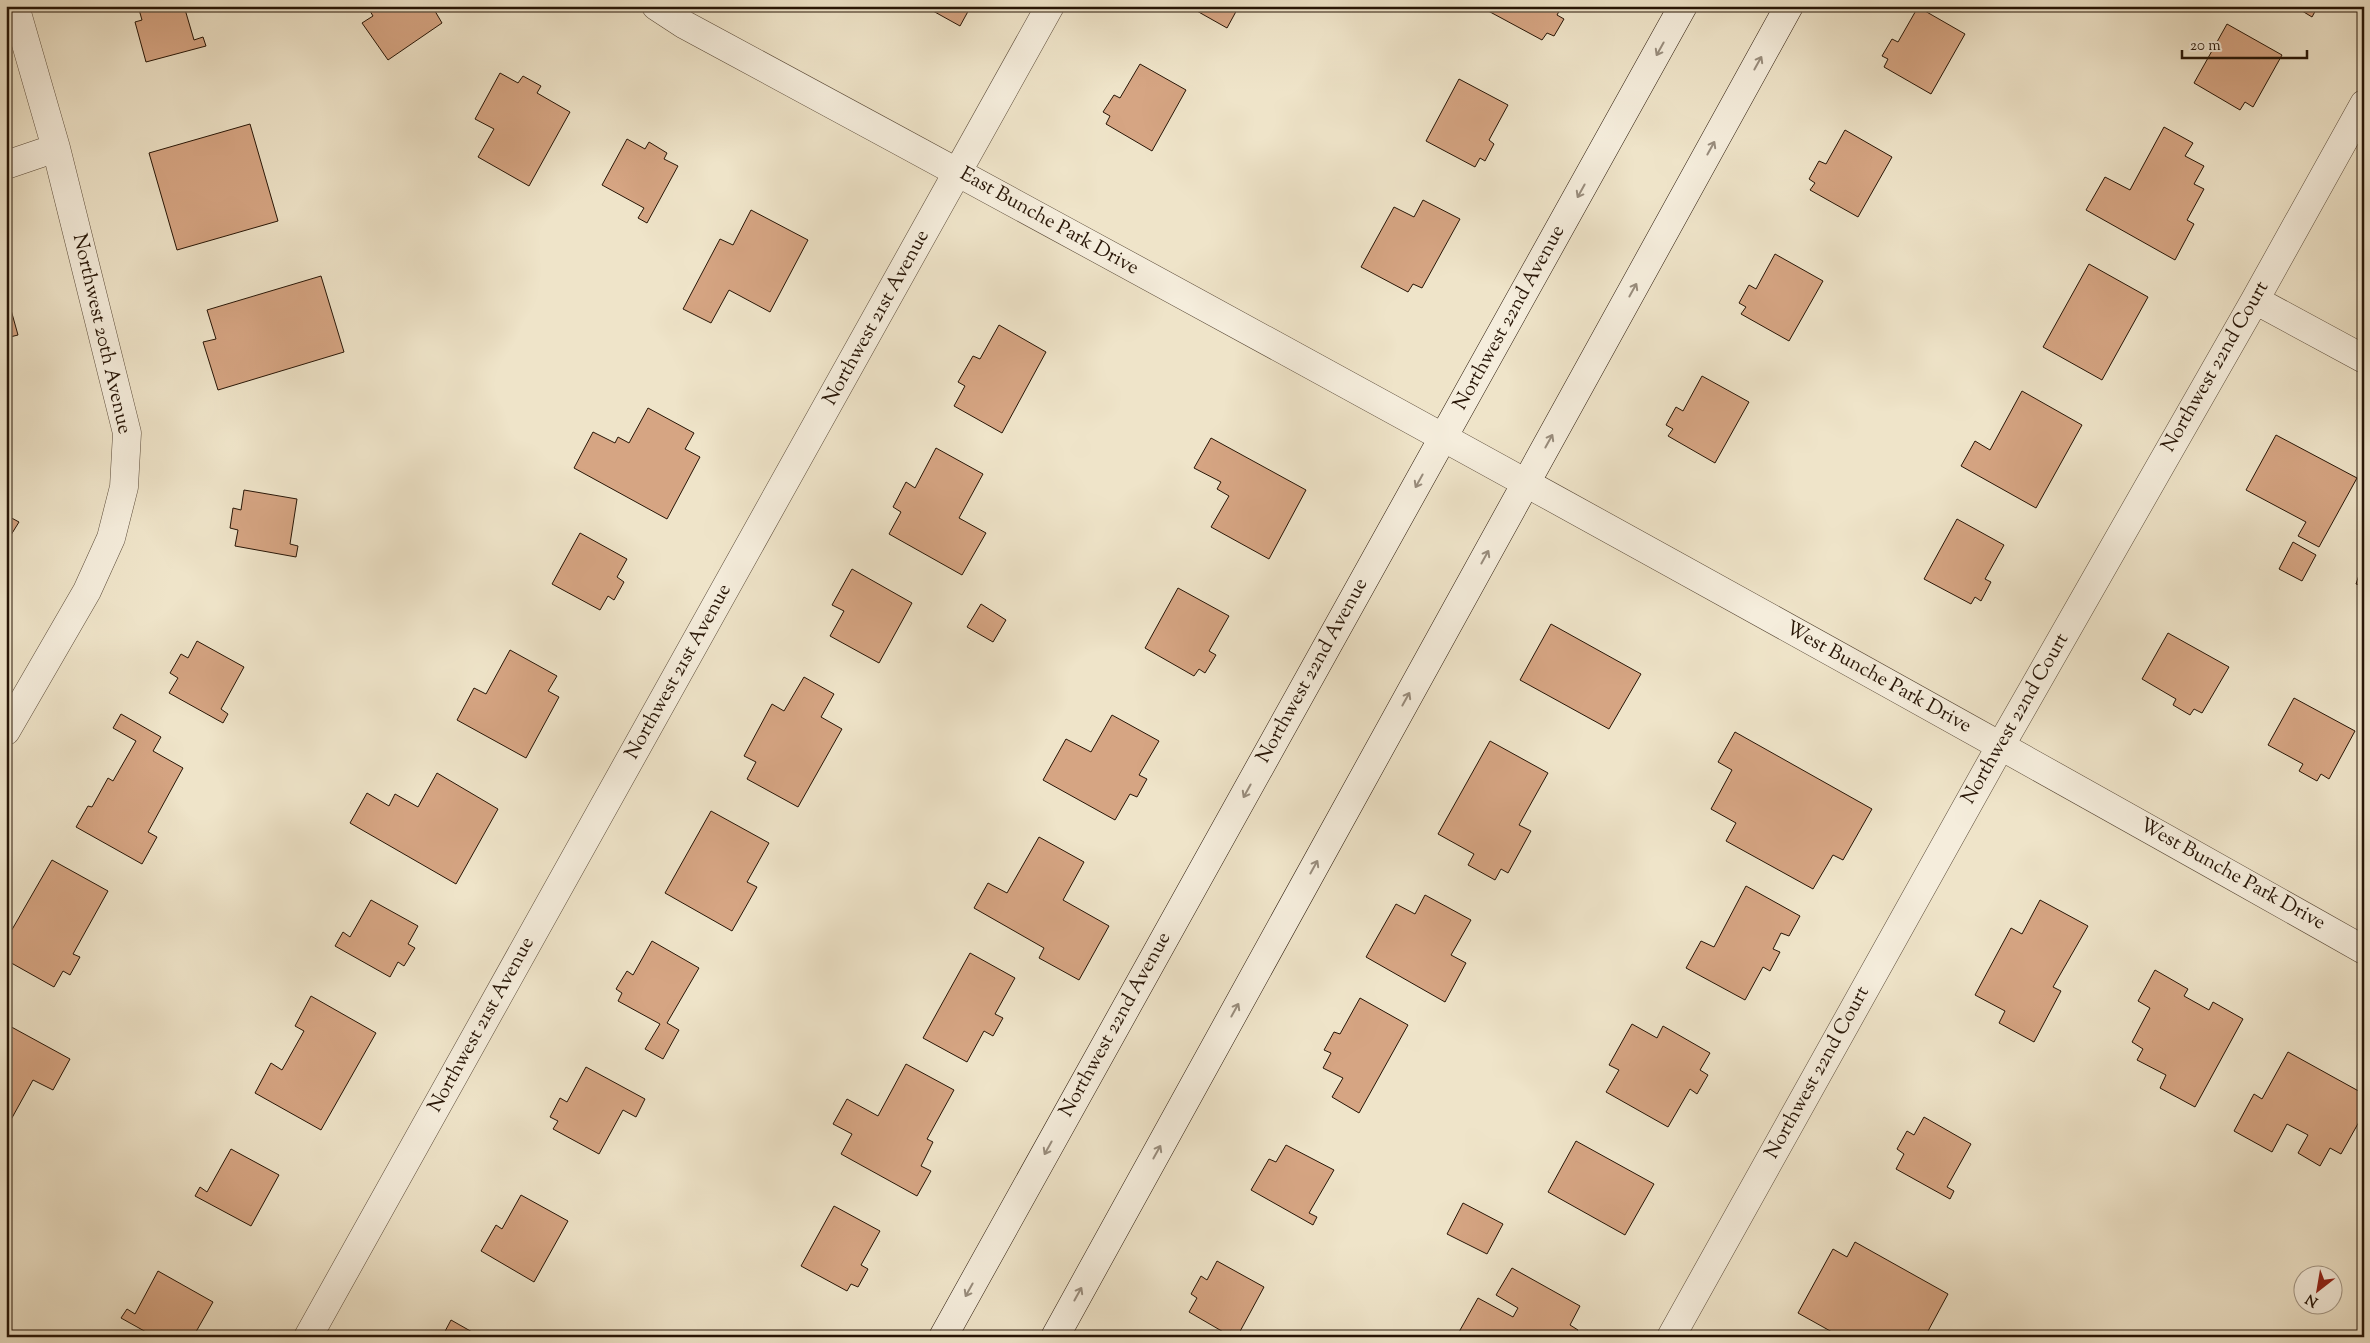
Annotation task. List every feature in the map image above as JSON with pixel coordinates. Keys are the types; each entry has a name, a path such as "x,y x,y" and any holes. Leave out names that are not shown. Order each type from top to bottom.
{"street":[{"name":"Northwest 20th Avenue","path":"6,731 87,591 112,538 124,487 127,433 56,148 15,6"},
{"name":"East Bunche Park Drive","path":"656,6 685,25 958,172 1443,439"},
{"name":"Northwest 21st Avenue","path":"308,1337 1050,6"},
{"name":"Northwest 22nd Avenue","path":"943,1337 1684,6"},
{"path":"1055,1337 1789,6"},
{"name":"Northwest 22nd Court","path":"1671,1337 2000,745 2364,104"},
{"path":"6,165 56,148"},
{"path":"2254,300 2364,359"},
{"name":"West Bunche Park Drive","path":"1443,439 2000,745 2364,950"}],"building":[{"path":"138,6 184,6 194,40 203,37 206,46 146,62 135,22 142,20"},
{"path":"367,6 432,6 442,23 388,60 362,23 373,16"},
{"path":"924,6 971,6 960,26"},
{"path":"1188,6 1239,6 1227,28"},
{"path":"1479,6 1562,6 1557,15 1564,19 1554,36 1547,33 1542,40"},
{"path":"2294,6 2318,6 2312,17"},
{"path":"1918,7 1965,34 1931,94 1884,67 1888,59 1882,56 1892,39 1898,42"},
{"path":"2227,24 2282,55 2253,107 2245,102 2240,110 2194,83"},
{"path":"1140,64 1186,90 1152,151 1106,124 1110,116 1103,112 1114,95 1120,98"},
{"path":"500,73 518,83 523,76 541,86 537,93 570,112 529,186 478,157 494,129 475,119"},
{"path":"1459,79 1508,105 1489,140 1494,144 1485,161 1480,158 1475,167 1426,141"},
{"path":"250,124 278,221 177,250 149,153"},
{"path":"2164,127 2193,143 2185,156 2204,166 2194,184 2204,189 2187,220 2194,224 2175,260 2086,210 2105,177 2130,190"},
{"path":"1845,130 1892,157 1858,217 1810,190 1815,183 1809,179 1819,161 1826,164"},
{"path":"627,139 645,149 649,142 667,153 664,159 678,166 647,223 638,218 644,208 602,185"},
{"path":"1423,200 1460,219 1422,288 1413,284 1408,292 1361,267 1394,207 1414,217"},
{"path":"751,210 808,240 770,312 729,290 711,323 683,309 720,239 733,245"},
{"path":"1775,254 1823,281 1789,341 1741,314 1746,307 1739,303 1749,285 1756,289"},
{"path":"2089,264 2148,297 2102,380 2043,347"},
{"path":"321,276 344,352 218,390 203,342 216,339 207,310"},
{"path":"6,292 18,335 6,338"},
{"path":"999,325 1046,352 1002,433 954,406 965,386 958,382 973,356 980,359"},
{"path":"1702,376 1749,402 1715,463 1668,436 1673,429 1666,425 1676,407 1683,411"},
{"path":"2022,391 2082,425 2036,508 1961,466 1975,441 1990,450"},
{"path":"648,408 694,433 685,449 700,457 667,519 574,468 593,432 615,443 618,437 629,443"},
{"path":"2276,435 2357,478 2319,547 2298,536 2306,522 2246,490"},
{"path":"1211,438 1306,490 1269,559 1211,527 1229,496 1217,489 1221,482 1194,468"},
{"path":"936,448 983,474 959,518 986,533 962,575 889,534 901,512 893,507 906,482 915,488"},
{"path":"244,490 297,499 290,544 298,546 296,557 235,546 238,530 230,528 233,508 241,510"},
{"path":"6,515 19,522 6,543"},
{"path":"1957,519 2004,545 1985,579 1991,582 1981,601 1975,597 1971,604 1924,579"},
{"path":"580,533 627,559 617,577 624,582 614,600 608,596 600,610 552,584"},
{"path":"2293,542 2316,555 2302,581 2279,569"},
{"path":"2364,560 2364,586 2356,584"},
{"path":"852,569 912,603 879,663 830,636 844,611 832,605"},
{"path":"1178,588 1229,616 1209,651 1216,655 1205,673 1199,669 1194,676 1145,648"},
{"path":"981,604 1006,620 993,642 967,627"},
{"path":"1551,624 1641,674 1609,729 1520,680"},
{"path":"2168,633 2229,667 2202,713 2194,709 2190,715 2173,705 2176,699 2142,679"},
{"path":"197,641 244,667 221,709 228,714 223,723 169,693 178,678 170,673 181,654 188,658"},
{"path":"510,650 557,676 548,691 559,697 526,758 457,720 474,688 486,694"},
{"path":"804,677 834,694 821,717 842,729 798,807 747,779 756,762 744,756 772,704 784,711"},
{"path":"2294,698 2355,731 2329,779 2321,774 2317,781 2299,771 2303,764 2268,745"},
{"path":"121,714 161,737 153,751 183,768 148,832 157,837 142,864 76,827 88,806 92,807 108,778 113,781 136,741 113,728"},
{"path":"1112,715 1159,741 1139,775 1147,779 1137,797 1130,794 1115,820 1043,780 1066,739 1091,752"},
{"path":"1735,732 1872,809 1843,860 1833,855 1813,889 1726,841 1736,823 1711,809 1732,770 1718,762"},
{"path":"1490,741 1548,773 1519,825 1531,831 1508,873 1501,869 1495,880 1468,865 1474,854 1438,834"},
{"path":"437,773 498,809 456,884 350,823 367,793 389,806 395,794 418,807"},
{"path":"711,811 769,843 747,882 757,887 732,931 665,893"},
{"path":"1039,837 1084,862 1063,900 1109,926 1079,980 1039,958 1044,948 974,908 988,883 1007,893"},
{"path":"52,860 108,891 73,954 80,957 70,975 63,971 54,987 6,960 6,940"},
{"path":"1746,886 1800,916 1789,936 1781,933 1773,949 1780,952 1770,971 1763,967 1745,1000 1686,968 1701,941 1714,947"},
{"path":"1425,895 1471,920 1451,955 1466,963 1445,1002 1366,957 1396,904 1415,914"},
{"path":"371,900 418,926 408,944 415,948 404,966 398,962 390,977 335,946 343,932 350,937"},
{"path":"2040,900 2088,926 2053,987 2061,991 2034,1042 1999,1023 2005,1011 1975,995 2011,928 2022,934"},
{"path":"652,941 699,968 667,1023 679,1030 663,1059 645,1049 660,1024 618,1001 622,993 616,989 627,971 633,975"},
{"path":"970,953 1015,978 995,1014 1003,1018 993,1036 984,1031 967,1062 923,1038"},
{"path":"2155,970 2188,989 2184,996 2209,1010 2213,1002 2243,1019 2195,1107 2160,1088 2166,1075 2137,1060 2143,1049 2132,1042 2150,1008 2138,1001"},
{"path":"311,996 376,1033 321,1130 255,1093 271,1063 282,1070 304,1031 295,1026"},
{"path":"1360,998 1408,1025 1359,1113 1332,1097 1343,1078 1323,1068 1331,1053 1324,1050 1334,1032 1340,1034"},
{"path":"6,1024 70,1059 53,1090 33,1080 8,1125 6,1124"},
{"path":"1632,1024 1657,1038 1663,1026 1710,1053 1700,1070 1708,1075 1697,1094 1690,1089 1668,1127 1606,1092 1619,1070 1609,1065"},
{"path":"2288,1052 2364,1094 2364,1113 2341,1154 2330,1148 2320,1166 2298,1153 2308,1135 2287,1124 2272,1152 2234,1131 2254,1094 2262,1099"},
{"path":"906,1064 954,1090 927,1139 933,1142 921,1166 931,1171 917,1196 841,1154 852,1134 833,1124 847,1099 878,1116"},
{"path":"586,1067 645,1099 636,1117 623,1110 599,1154 553,1129 558,1121 550,1117 560,1098 567,1102"},
{"path":"1924,1117 1971,1144 1947,1187 1954,1191 1950,1199 1896,1169 1904,1154 1897,1149 1907,1131 1914,1135"},
{"path":"1576,1141 1654,1184 1625,1235 1548,1192"},
{"path":"1286,1145 1334,1170 1309,1213 1317,1217 1313,1225 1251,1190 1269,1159 1276,1162"},
{"path":"231,1149 279,1175 251,1226 195,1196 200,1187 207,1192"},
{"path":"521,1195 568,1221 534,1282 481,1251 496,1225 502,1229"},
{"path":"1463,1203 1503,1224 1487,1254 1447,1234"},
{"path":"834,1206 880,1231 861,1265 868,1269 858,1287 851,1284 847,1291 801,1266"},
{"path":"1855,1242 1948,1294 1928,1331 1938,1337 1841,1337 1798,1313 1833,1249 1847,1257"},
{"path":"1217,1261 1264,1287 1237,1337 1232,1337 1189,1312 1197,1298 1191,1294 1201,1276 1207,1280"},
{"path":"1512,1268 1580,1306 1570,1325 1578,1330 1574,1337 1467,1337 1459,1332 1478,1298 1513,1317 1518,1308 1496,1295"},
{"path":"158,1271 213,1302 193,1337 155,1337 121,1318 127,1309 135,1314"},
{"path":"451,1320 481,1337 442,1337"}]}
